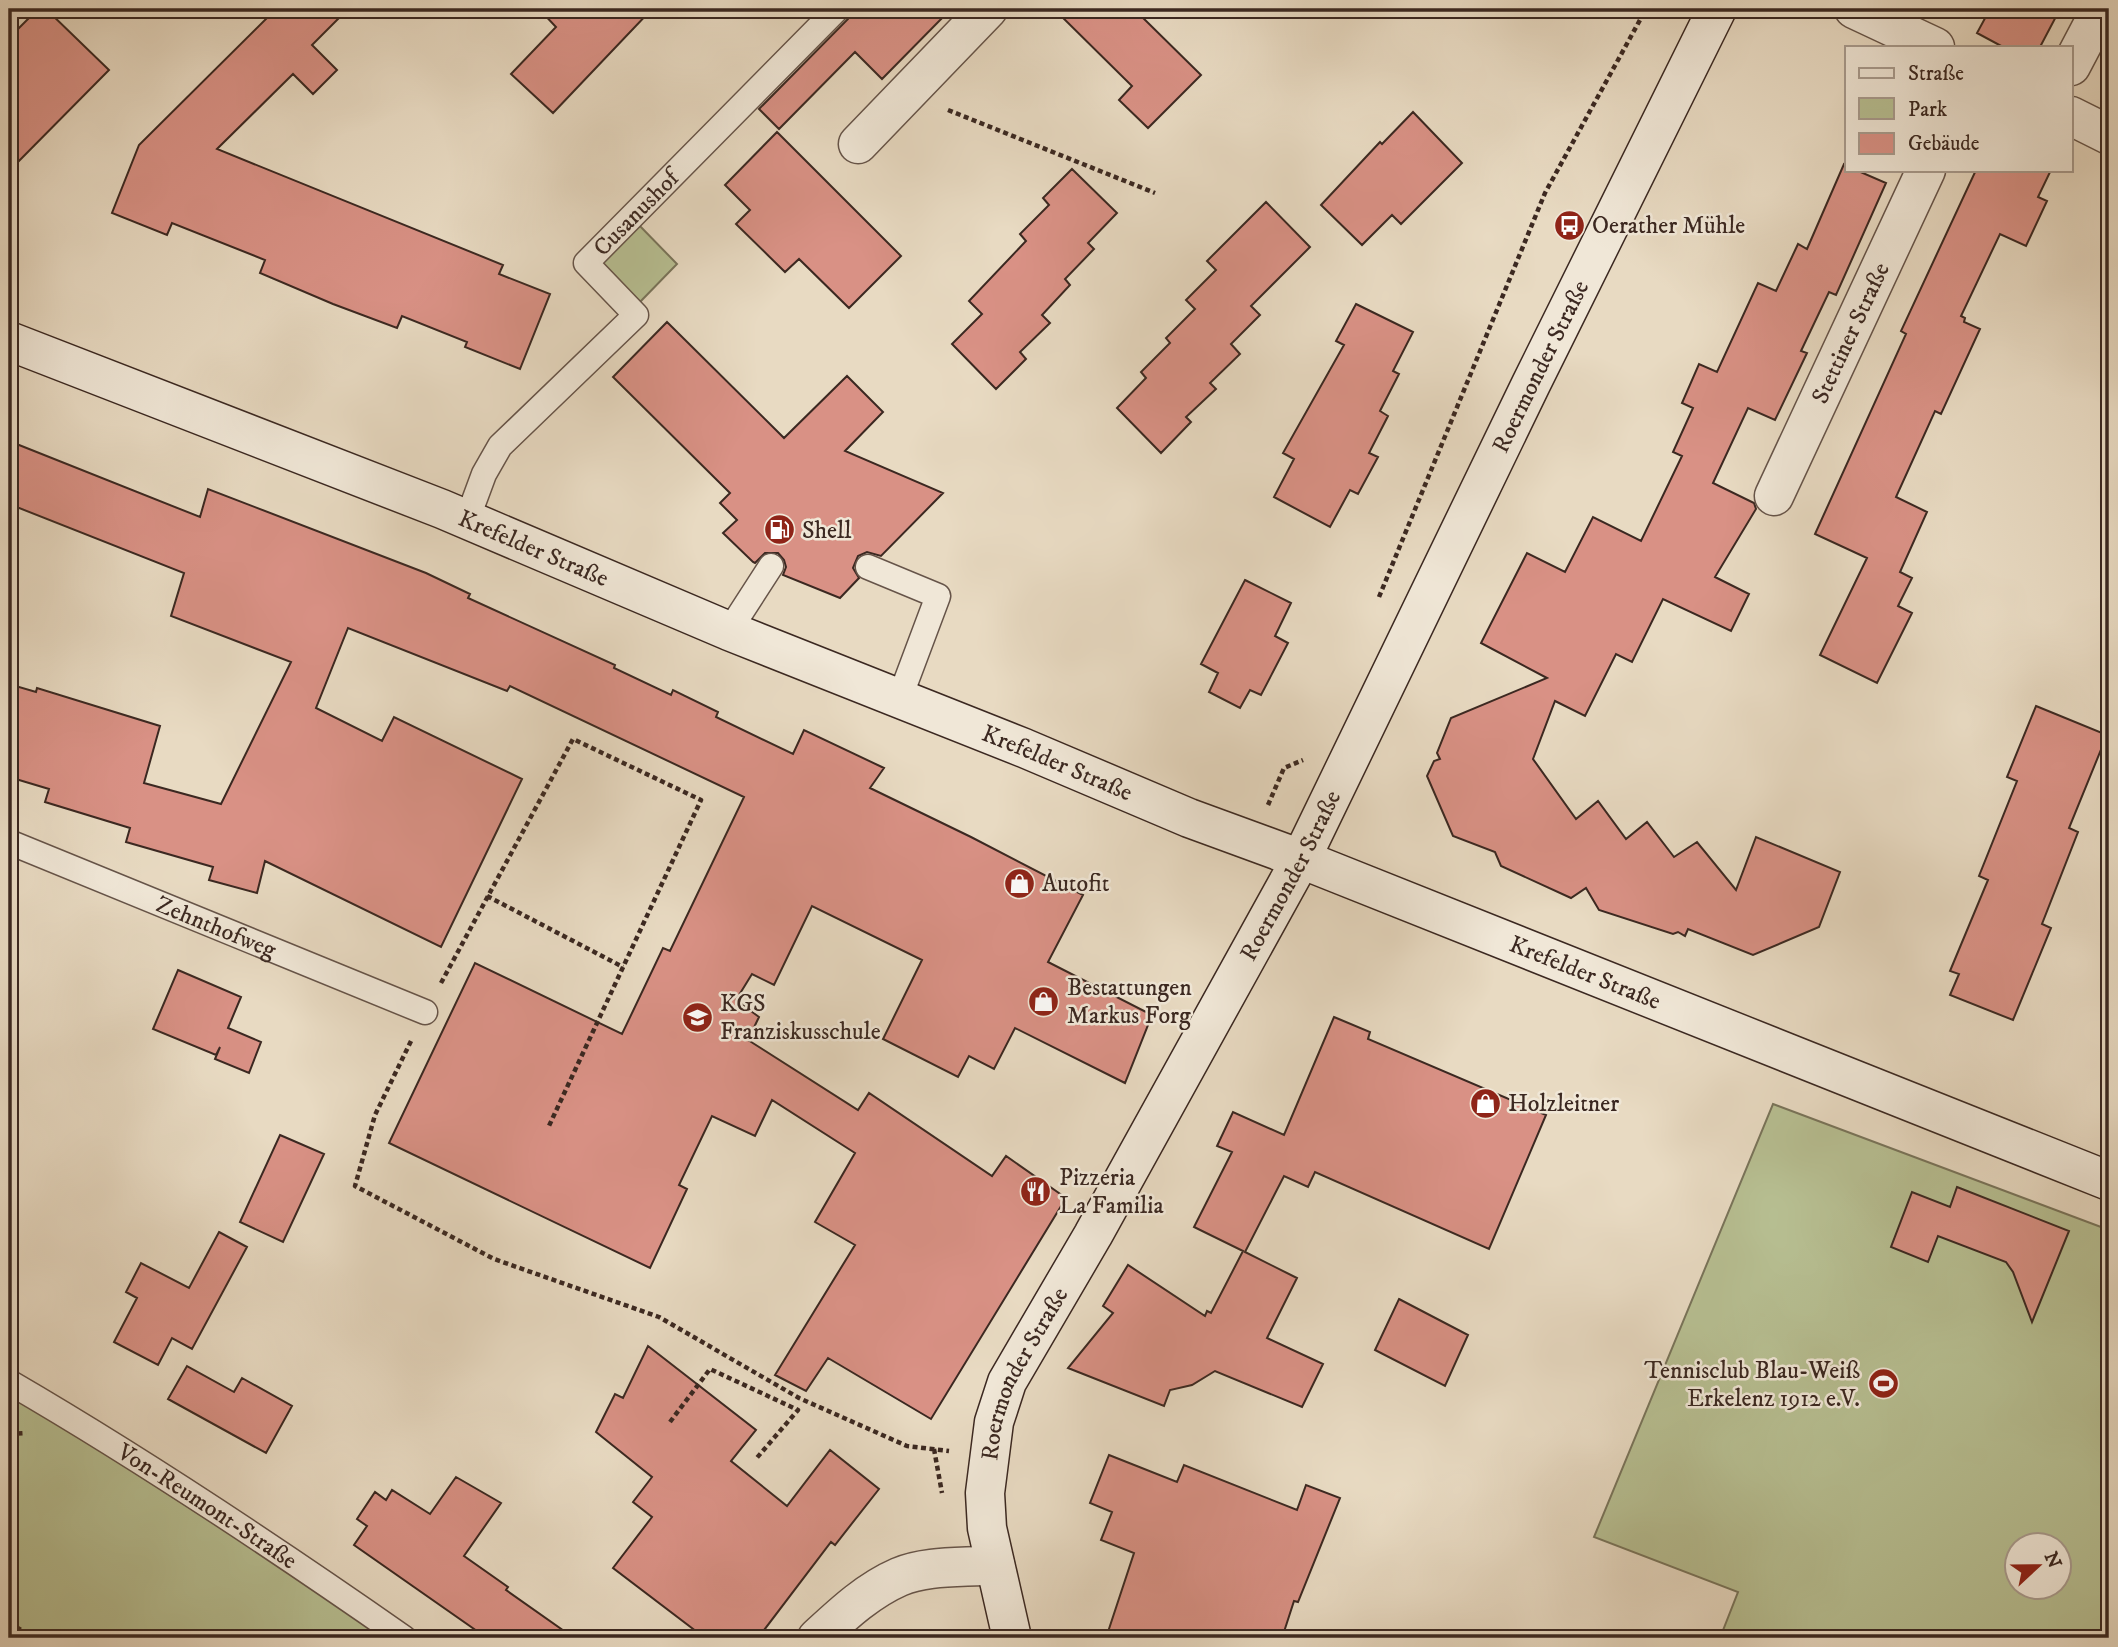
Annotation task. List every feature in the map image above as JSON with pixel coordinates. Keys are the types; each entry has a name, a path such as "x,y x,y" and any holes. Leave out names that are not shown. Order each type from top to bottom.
{"street":[{"path":"858,144 988,9"},
{"name":"Roermonder Straße","path":"1012,1638 987,1528 985,1493 994,1422 1007,1382 1093,1235 1301,859 1531,384 1717,9"},
{"path":"1854,9 1933,46"},
{"path":"2072,64 2101,9"},
{"path":"2072,116 2109,135"},
{"name":"Stettiner Straße","path":"1774,496 1925,172"},
{"name":"Krefelder Straße","path":"9,341 467,520 729,631 1024,748 1189,818 1301,859 2109,1181"},
{"path":"817,1638 845,1612 900,1576 924,1571 995,1565"}],"lane":[{"name":"Cusanushof","path":"467,520 484,474 500,446 636,315 586,263 837,9"},
{"path":"729,631 771,566"},
{"path":"868,567 938,596 899,700"},
{"name":"Zehnthofweg","path":"9,842 425,1012"},
{"name":"Von-Reumont-Straße","path":"9,1382 90,1429 292,1560 404,1638"}],"path":[{"path":"1376,604 1545,193 1646,9"},
{"path":"911,89 962,117 1155,193"},
{"path":"548,1128 701,800 573,739 425,1012 375,1115 355,1186 494,1259 659,1317 799,1398 907,1446 988,1456"},
{"path":"1252,841 1284,768 1302,762 1308,749"},
{"path":"488,896 623,967"},
{"path":"670,1422 710,1369 798,1410 755,1460"},
{"path":"9,1623 35,1638"}],"green space":[{"path":"636,222 677,264 638,304 595,263"},
{"name":"Tennisclub Blau-Weiß Erkelenz 1912 e.V.","path":"1773,1104 2109,1230 2109,1638 1720,1638 1738,1592 1594,1537"},
{"path":"9,1392 349,1610 387,1638 16,1638 9,1634"}],"building":[{"path":"38,9 46,9 109,70 9,171 9,38"},
{"path":"276,9 348,9 312,45 337,70 313,94 293,74 217,149 503,265 499,274 550,294 520,369 465,347 467,342 402,316 397,328 333,304 260,273 265,260 172,223 167,235 112,213 139,145"},
{"path":"539,9 652,9 553,113 511,74 556,27"},
{"path":"851,9 951,9 882,79 855,52 779,129 759,109 848,19"},
{"path":"1054,9 1134,9 1201,75 1148,128 1119,100 1132,86"},
{"path":"1990,9 2060,9 2041,46 2001,46 1977,33"},
{"path":"1413,112 1462,163 1401,224 1392,215 1362,245 1321,205 1380,142 1382,144"},
{"path":"777,132 901,256 849,308 799,259 785,272 736,224 750,210 725,185"},
{"path":"1844,164 1845,172 1861,172 1886,183 1836,295 1829,292 1801,351 1807,353 1775,420 1748,408 1713,483 1754,503 1756,509 1715,577 1749,594 1731,631 1663,599 1632,662 1616,654 1585,716 1555,701 1533,759 1576,819 1598,801 1626,839 1647,822 1674,857 1697,842 1736,890 1756,837 1840,872 1819,927 1753,955 1688,929 1685,936 1678,932 1673,934 1599,910 1586,888 1571,898 1501,866 1495,852 1453,836 1427,776 1434,761 1440,759 1437,753 1451,718 1547,678 1481,643 1527,553 1565,572 1593,517 1641,541 1682,456 1673,452 1693,408 1682,403 1699,364 1717,372 1758,283 1776,291 1798,244 1807,249"},
{"path":"1072,169 1117,213 1088,243 1094,249 1065,279 1070,285 1042,315 1050,323 1020,352 1026,359 996,389 952,344 982,314 969,301 1026,241 1020,234 1049,205 1043,198"},
{"path":"1975,172 2050,172 2038,197 2047,201 2026,246 2000,234 1961,316 1965,318 1964,322 1980,329 1941,414 1935,411 1896,497 1927,512 1900,572 1912,578 1898,606 1912,613 1877,683 1820,655 1867,558 1815,534 1906,334 1901,331"},
{"path":"1266,202 1310,247 1251,306 1260,315 1231,344 1240,354 1210,383 1216,389 1186,417 1191,422 1161,453 1117,408 1146,378 1141,372 1170,343 1166,338 1195,309 1186,300 1216,270 1207,261"},
{"path":"1356,304 1413,332 1393,371 1399,374 1380,411 1388,416 1369,453 1378,457 1358,494 1350,490 1330,527 1274,497 1294,459 1283,453 1344,345 1336,341"},
{"path":"667,322 784,438 847,376 883,412 845,451 943,493 881,556 867,552 858,556 853,568 859,578 840,598 783,575 786,567 778,553 765,553 753,562 723,533 737,520 720,503 730,493 613,377"},
{"path":"9,441 200,517 208,489 426,573 470,594 468,598 615,665 614,668 671,695 673,690 718,712 716,717 793,754 804,730 884,768 870,788 1083,895 1048,962 1152,1015 1125,1083 1015,1028 994,1069 969,1056 958,1077 883,1039 922,960 812,906 774,985 752,974 736,1000 759,1017 748,1040 858,1110 869,1093 992,1176 1006,1156 1066,1198 931,1419 828,1358 806,1391 775,1375 855,1245 815,1222 855,1153 772,1100 755,1136 712,1116 679,1185 687,1189 650,1268 389,1143 475,963 622,1034 663,948 670,951 744,797 510,686 507,691 348,628 316,708 382,741 394,717 522,779 441,947 265,861 257,893 209,880 213,867 126,842 130,828 45,802 49,789 9,777 9,684 36,692 37,688 160,726 144,783 221,804 291,662 171,616 184,573 9,504"},
{"path":"1245,580 1291,603 1275,636 1288,643 1261,695 1250,690 1240,708 1209,692 1218,673 1201,664"},
{"path":"2036,706 2107,735 2069,828 2078,832 2042,924 2051,928 2013,1020 1950,995 1959,974 1950,971 1988,880 1979,876 2017,781 2007,777"},
{"path":"178,970 241,997 228,1028 261,1042 249,1073 215,1059 220,1047 216,1055 153,1029"},
{"path":"1334,1017 1370,1032 1368,1039 1546,1115 1489,1249 1315,1172 1308,1187 1284,1176 1245,1252 1297,1278 1267,1338 1323,1364 1302,1407 1215,1371 1192,1385 1170,1390 1164,1406 1068,1368 1113,1313 1103,1306 1128,1265 1205,1316 1207,1311 1211,1313 1243,1251 1194,1227 1232,1152 1217,1146 1233,1112 1284,1135"},
{"path":"280,1135 324,1154 283,1242 240,1222"},
{"path":"1957,1187 2069,1231 2032,1322 2013,1272 2006,1262 1938,1236 1928,1262 1891,1247 1912,1192 1950,1207"},
{"path":"219,1232 247,1247 192,1349 172,1338 158,1365 114,1342 137,1298 126,1292 141,1263 189,1288"},
{"path":"1399,1299 1468,1335 1445,1386 1375,1350"},
{"path":"648,1346 756,1430 731,1461 787,1506 830,1450 879,1489 835,1545 831,1542 758,1638 705,1638 613,1568 652,1517 633,1502 652,1477 596,1432 615,1394 623,1398"},
{"path":"187,1366 234,1392 242,1378 292,1406 266,1453 168,1399"},
{"path":"1109,1455 1177,1482 1184,1465 1297,1510 1306,1485 1340,1498 1298,1602 1294,1601 1282,1638 1106,1638 1134,1553 1101,1540 1112,1512 1090,1503"},
{"path":"456,1477 501,1503 464,1556 508,1587 506,1590 574,1638 487,1638 354,1545 367,1526 357,1519 375,1492 386,1500 392,1490 430,1514"}],"place":[{"name":"Oerather Mühle","path":"1569,225"},
{"name":"Shell","path":"779,530"},
{"name":"Autofit","path":"1019,883"},
{"name":"Bestattungen Markus Forg","path":"1044,1001"},
{"name":"KGS Franziskusschule","path":"697,1017"},
{"name":"Holzleitner","path":"1485,1103"},
{"name":"Pizzeria La Familia","path":"1036,1191"},
{"name":"Tennisclub Blau-Weiß Erkelenz 1912 e.V.","path":"1883,1384"}]}
